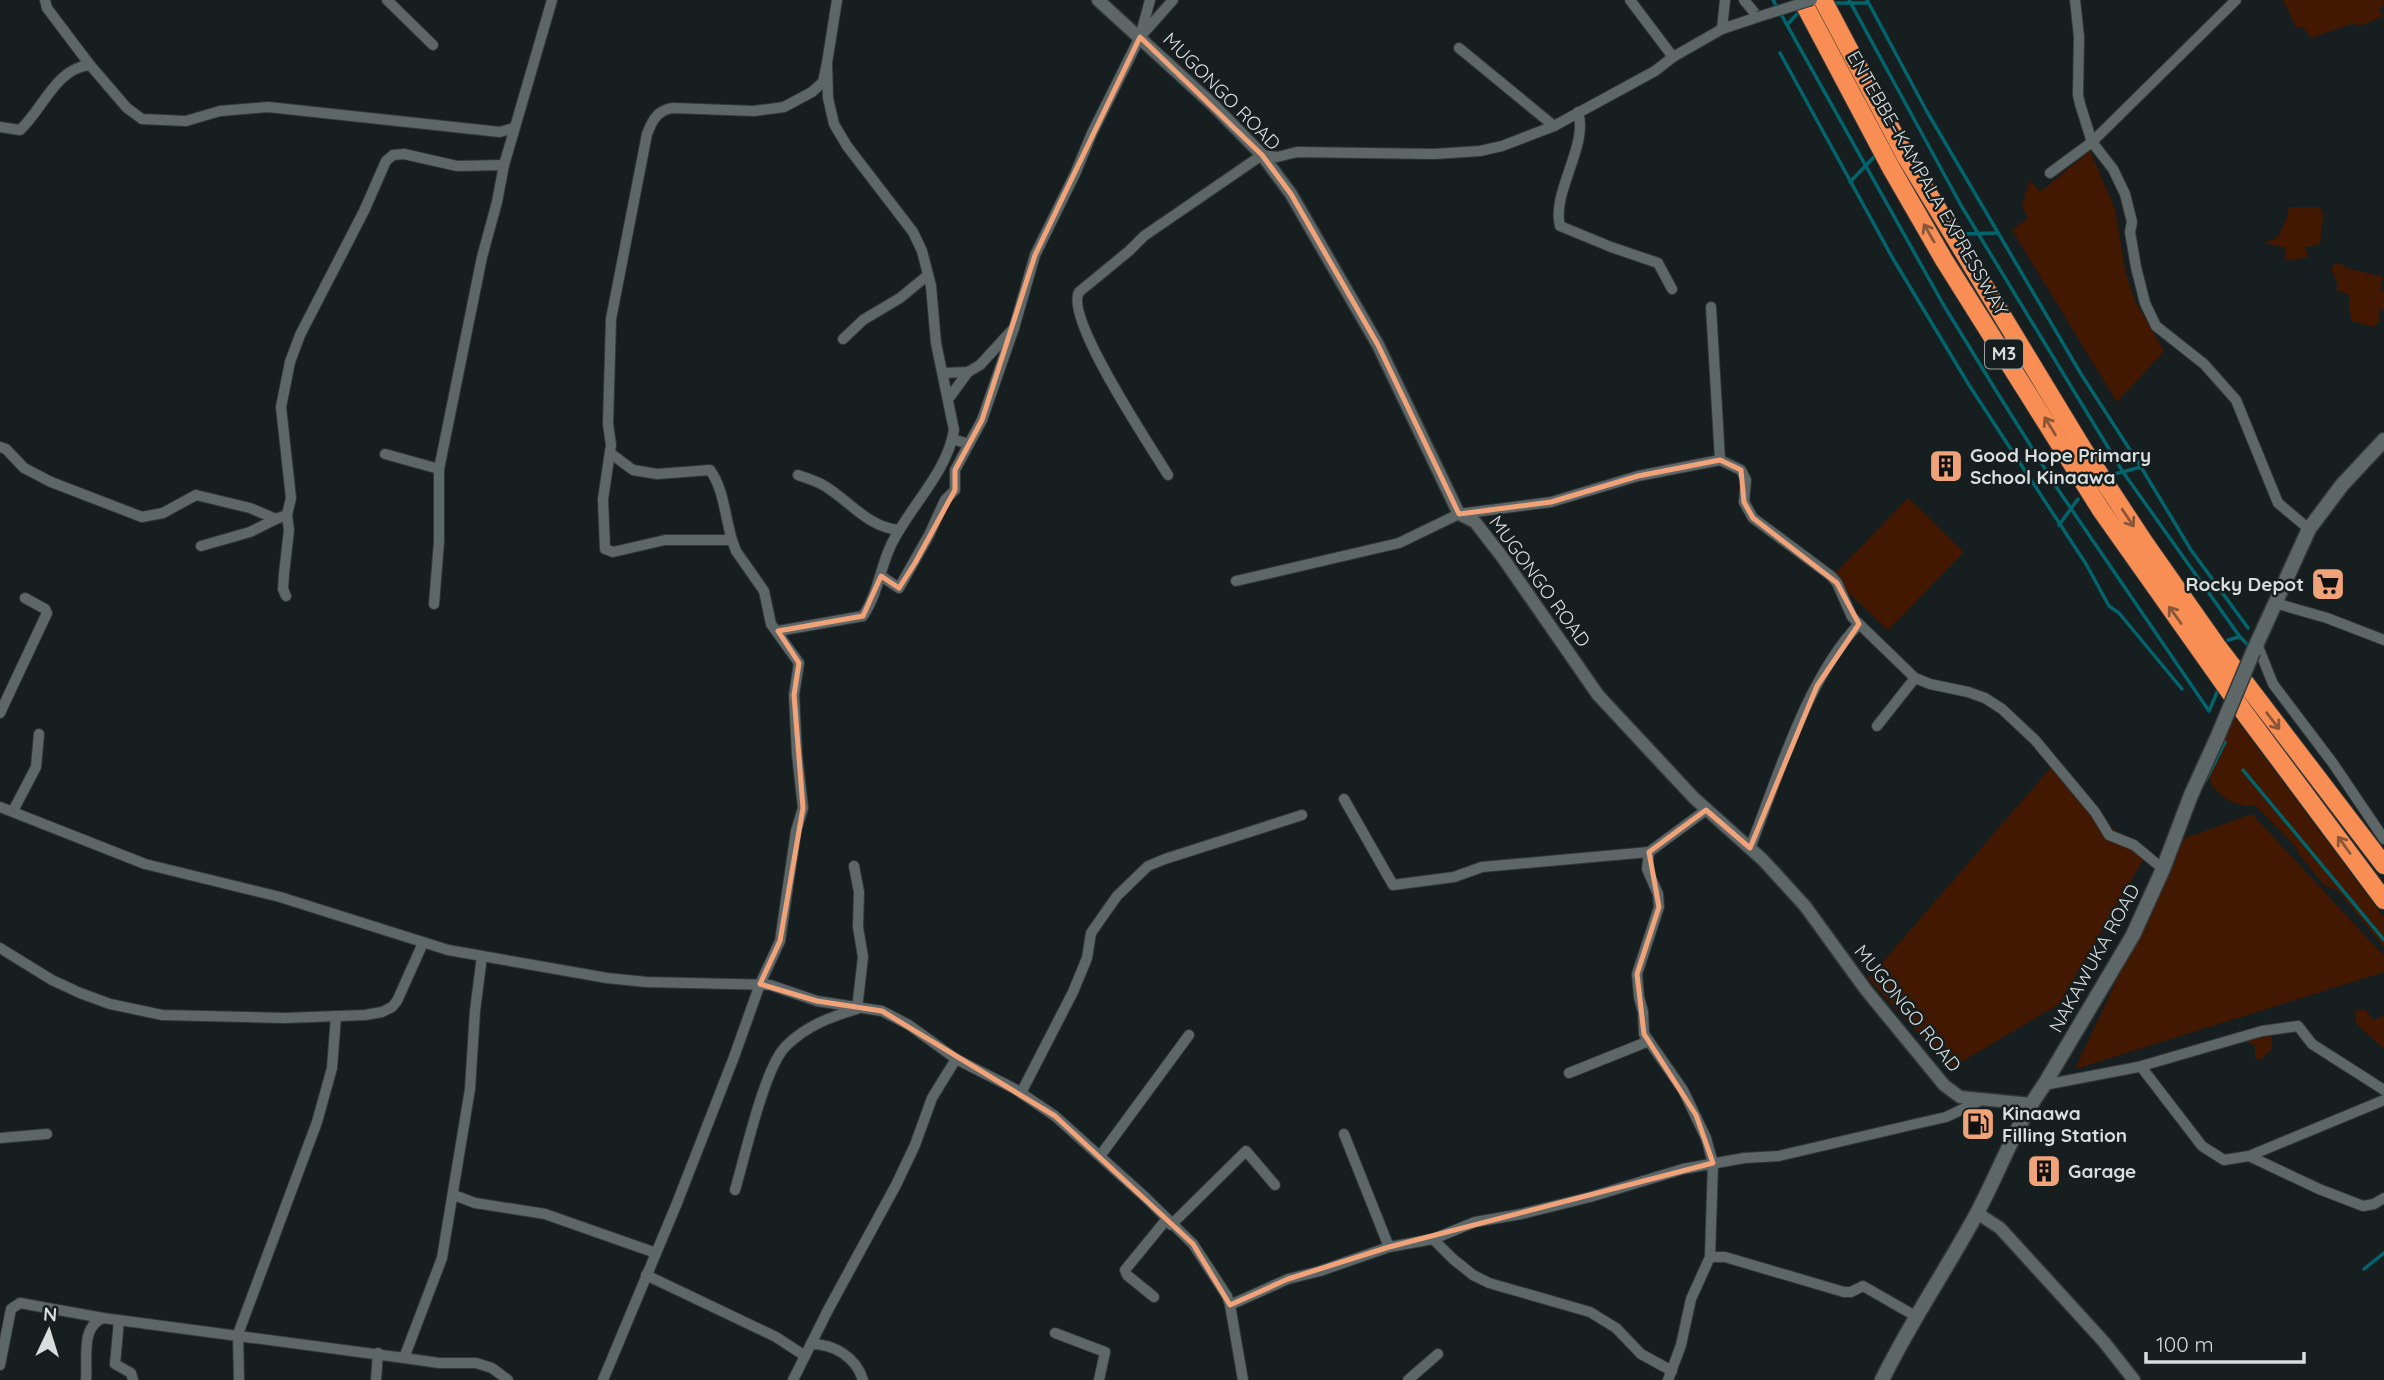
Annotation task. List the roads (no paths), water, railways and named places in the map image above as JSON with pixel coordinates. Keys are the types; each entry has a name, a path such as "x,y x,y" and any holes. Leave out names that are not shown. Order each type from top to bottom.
{"highway":[{"name":"ENTEBBE–KAMPALA EXPRESSWAY","path":"1802,0 1891,168 1944,260 2101,510 2246,715 2384,900"},
{"name":"ENTEBBE–KAMPALA EXPRESSWAY","path":"1823,0 1906,157 2083,450 2217,646 2384,865"}],"main road":[{"name":"NAKAWUKA ROAD","path":"1882,1380 1898,1346 1977,1213 2031,1104 2133,935 2164,869 2191,795 2309,529 2342,485 2384,440"}],"street":[{"path":"45,0 47,8 90,65 127,108 142,119 186,121 220,111 268,107 500,132 513,128"},
{"path":"387,0 433,45"},
{"path":"433,604 439,542 439,469 482,257 504,165 552,0"},
{"path":"732,540 665,540 607,551 603,534 603,499 611,437 608,424 612,304 648,134 655,117 660,112 673,108 754,111 783,107 812,92 823,82 837,0"},
{"name":"MUGONGO ROAD","path":"1098,0 1213,105 1262,155 1291,194 1372,335 1459,514 1475,522 1503,558 1598,695 1706,810 1750,848 1805,906 1866,990 1944,1085 1960,1097 2031,1104"},
{"path":"881,576 899,588 925,544 945,500 954,490 955,470 982,421 1014,328 1035,255 1140,37 1150,0"},
{"path":"1140,37 1173,0"},
{"path":"1630,0 1672,57"},
{"path":"1722,29 1725,0"},
{"path":"1744,0 1758,16"},
{"path":"1168,475 1114,388 1089,338 1076,302 1077,295 1144,236 1262,155 1277,157 1297,152 1396,155 1480,151 1502,146 1554,126 1655,71 1672,57 1722,29 1812,0"},
{"path":"2074,0 2079,37 2078,94 2092,142 2113,169 2125,194 2132,222 2130,232 2136,267 2156,326 2204,364 2230,391 2278,503 2309,529"},
{"path":"2050,173 2092,142 2236,0"},
{"path":"1459,48 1554,126"},
{"path":"778,631 863,616 872,603 890,548 899,530 938,470 952,439 953,416 936,343 928,275 922,251 913,232 847,146 834,124 828,98 827,64"},
{"path":"0,127 20,130 69,71 90,65"},
{"path":"1578,112 1581,125 1563,194 1558,219 1560,226 1658,263 1672,289"},
{"path":"286,596 283,589 289,530 287,515 291,498 281,407 289,362 386,161 393,156 404,154 457,166 504,165"},
{"path":"843,339 863,320 900,299 928,275"},
{"path":"1711,307 1720,460"},
{"path":"948,398 968,372 980,365 1014,328"},
{"path":"980,365 997,378"},
{"path":"943,373 968,372"},
{"path":"952,439 969,444"},
{"path":"0,447 6,449 24,468 51,482 142,517 163,513 196,495 250,508 275,519"},
{"path":"603,1380 734,1057 760,984 780,941 796,831 803,808 794,695 799,663 771,624 762,586 736,551 724,516 718,481 710,470 657,474 634,470 610,453"},
{"path":"385,454 439,469"},
{"path":"1236,581 1399,543 1459,514 1551,502 1637,476 1720,460 1741,470 1746,480 1744,502 1753,518 1831,576 1837,583 1848,612 1915,678 1985,698 2002,709 2035,740 2089,805 2109,835 2134,845 2164,869"},
{"path":"798,475 822,484 861,516 887,529 899,530"},
{"path":"201,545 250,532 287,515"},
{"path":"0,713 47,612 25,598"},
{"path":"2275,603 2327,618 2384,640"},
{"path":"1750,848 1787,752 1817,685 1845,639 1859,624"},
{"path":"2255,648 2273,684 2332,762 2384,839"},
{"path":"1877,726 1915,678"},
{"path":"13,811 36,766 39,734"},
{"path":"1344,799 1393,886 1454,877 1482,867 1649,852 1706,810"},
{"path":"0,807 145,863 280,897 422,943 482,956 633,981 770,985 817,1001 883,1011 909,1025 956,1059 1021,1093 1055,1116 1193,1244 1230,1305 1243,1380"},
{"path":"1021,1093 1073,992 1087,958 1091,933 1117,896 1148,866 1302,815"},
{"path":"1433,1239 1463,1267 1489,1283 1590,1312 1616,1328 1641,1354 1670,1376 1681,1345 1691,1299 1710,1257 1713,1163 1706,1138 1683,1090 1644,1034 1637,974 1659,907 1658,894 1647,869 1649,852"},
{"path":"854,866 859,892 858,927 863,957 857,1009"},
{"path":"0,948 52,981 132,1009 162,1015 285,1018 365,1015 392,1007 422,943"},
{"path":"404,1358 442,1258 471,1089 475,1011 482,956"},
{"path":"817,1001 818,1021"},
{"path":"735,1190 768,1077 777,1058 785,1047 818,1021 857,1009"},
{"path":"239,1380 238,1334 320,1113 332,1068 336,1016"},
{"path":"2044,1085 2138,1067 2262,1031 2298,1026 2312,1044 2384,1090"},
{"path":"1100,1156 1189,1035"},
{"path":"1569,1073 1649,1041"},
{"path":"880,1203 907,1151 939,1074 956,1059"},
{"path":"793,1380 896,1185 915,1145 932,1098 956,1059"},
{"path":"2138,1067 2145,1071 2202,1146 2224,1160 2249,1156 2384,1100"},
{"path":"1230,1305 1287,1279 1320,1271 1389,1247 1433,1239 1475,1222 1578,1200 1683,1168 1744,1158 1779,1156 1945,1116 1983,1100"},
{"path":"0,1138 47,1134"},
{"path":"1344,1134 1389,1247"},
{"path":"1154,1297 1127,1275 1125,1270 1169,1222 1246,1151 1275,1185"},
{"path":"2249,1156 2319,1189 2363,1206 2384,1198"},
{"path":"454,1195 475,1203 545,1214 656,1253"},
{"path":"1977,1213 2000,1227 2104,1342 2134,1380"},
{"path":"1710,1257 1725,1257 1844,1292 1851,1292 1863,1286 1917,1317"},
{"path":"646,1275 776,1337 806,1356"},
{"path":"0,1365 10,1309 20,1303 103,1318 439,1363 476,1363 492,1368 508,1380"},
{"path":"86,1380 86,1342 93,1325 103,1318"},
{"path":"119,1320 115,1365 131,1373 133,1380"},
{"path":"1055,1332 1105,1352 1099,1380"},
{"path":"811,1344 826,1344 843,1353 856,1365 863,1380"},
{"path":"376,1380 378,1353"},
{"path":"1408,1380 1438,1354"}],"waterway":[{"path":"1773,0 1943,304 2059,491 2209,711 2218,690"},
{"path":"1849,0 1962,207 2123,472 2248,645"},
{"path":"1867,0 1926,110 2081,374 2141,467 2111,475"},
{"path":"1834,3 1867,3"},
{"path":"1787,25 1797,14"},
{"path":"1780,53 1892,257 1969,385 2086,564 2109,606 2119,613 2182,689"},
{"path":"1850,182 1874,157"},
{"path":"1960,234 1998,233"},
{"path":"2141,467 2191,550 2248,628"},
{"path":"2059,525 2078,499"},
{"path":"2228,640 2239,637"},
{"path":"2206,780 2225,742"},
{"path":"2243,770 2384,940"},
{"path":"2364,1269 2384,1253"}],"place":[{"name":"Good Hope Primary School Kinaawa","path":"1946,466"},
{"name":"Rocky Depot","path":"2328,584"},
{"name":"Kinaawa Filling Station","path":"1978,1124"},
{"name":"Garage","path":"2044,1171"}]}
